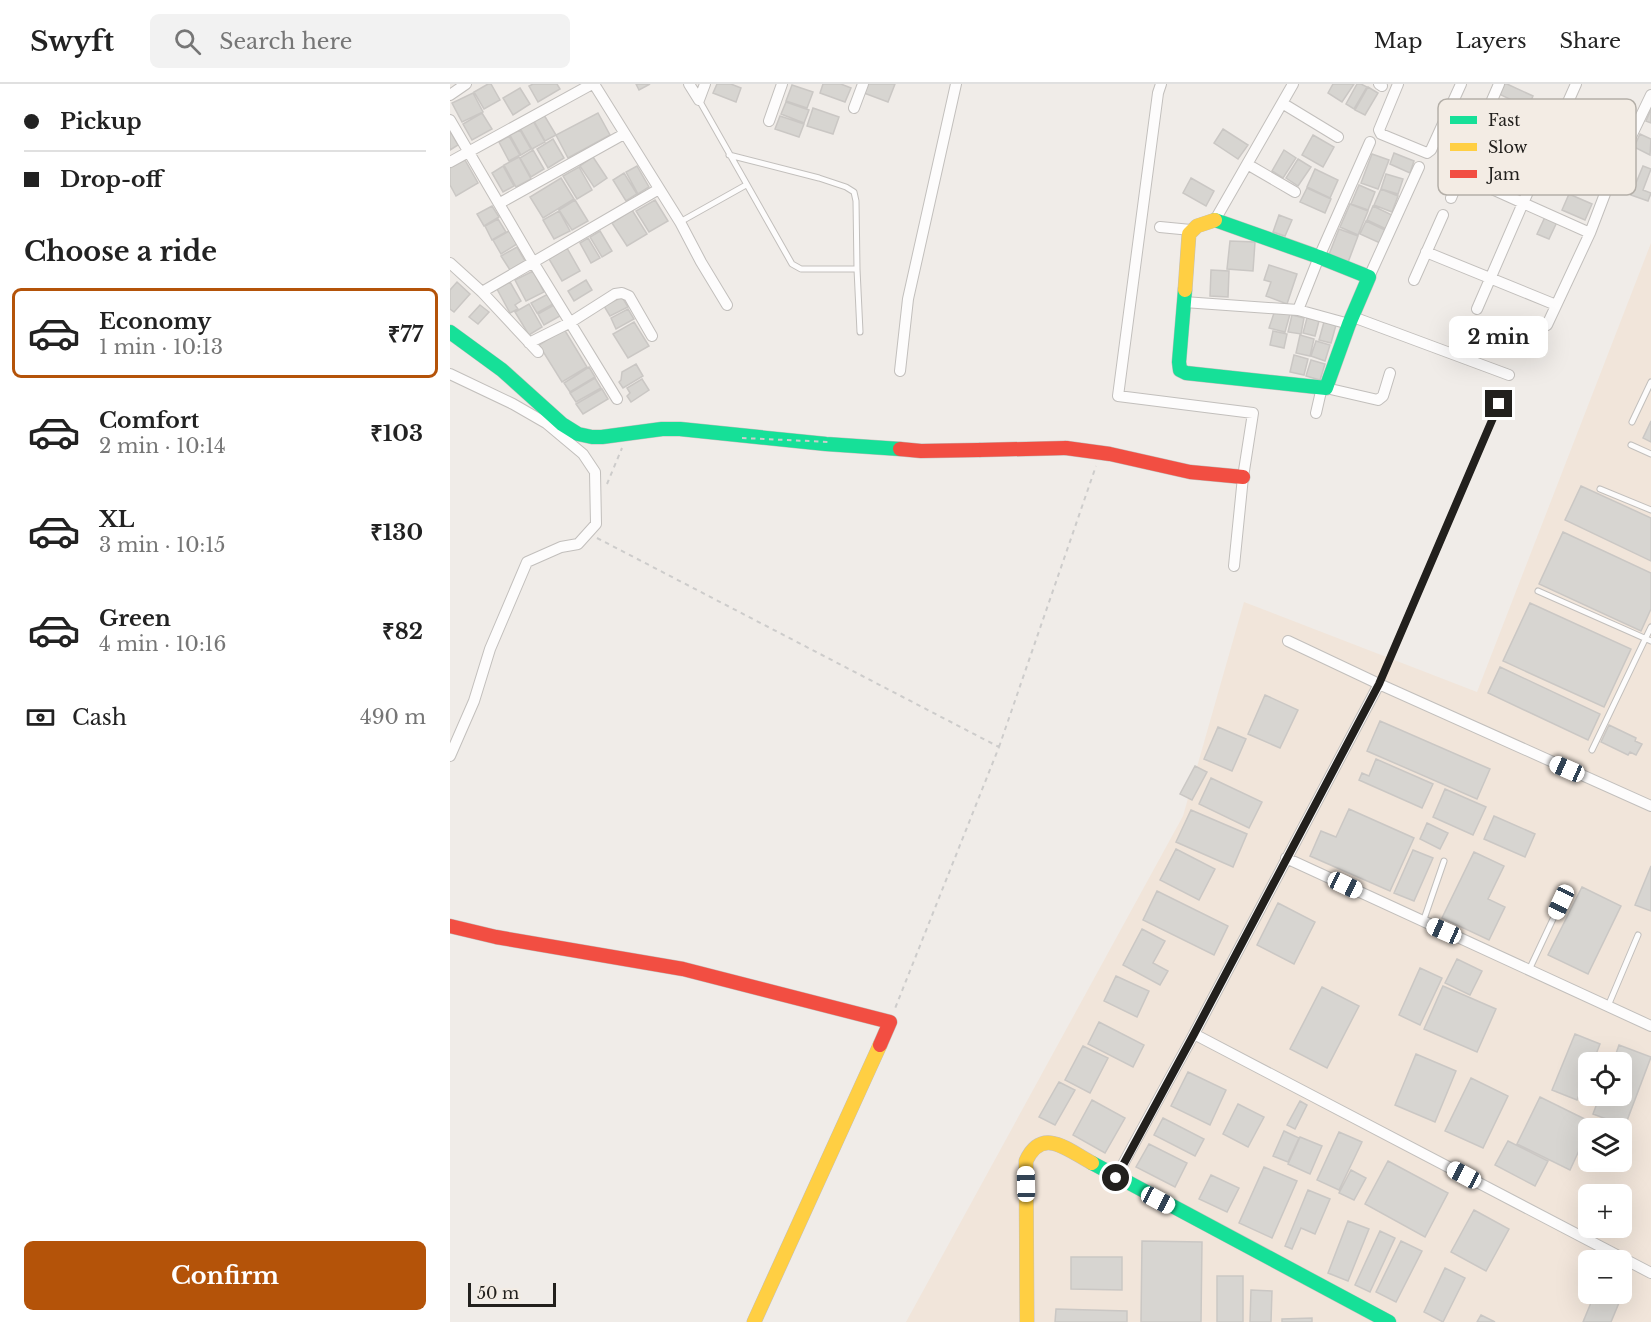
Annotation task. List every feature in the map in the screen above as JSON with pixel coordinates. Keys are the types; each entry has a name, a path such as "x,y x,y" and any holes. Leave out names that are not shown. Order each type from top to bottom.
{"street":[{"path":"450,95 466,84"},
{"path":"450,162 593,84 680,222 727,305"},
{"path":"689,84 699,100"},
{"path":"699,100 705,84"},
{"path":"769,121 782,84"},
{"path":"854,108 863,84"},
{"path":"900,371 908,299 956,84"},
{"path":"1161,84 1156,105 1118,396 1253,413 1243,477 1234,566"},
{"path":"1160,227 1191,230 1215,220 1293,84"},
{"path":"1398,84 1379,129 1381,134 1427,153 1431,150 1438,135"},
{"path":"1454,99 1461,84"},
{"path":"1493,99 1499,84"},
{"path":"1570,99 1576,84"},
{"path":"1636,126 1651,95"},
{"path":"1282,103 1338,137"},
{"path":"450,120 617,399"},
{"path":"500,203 624,134"},
{"path":"1298,310 1318,257 1370,142"},
{"path":"1247,164 1295,192"},
{"path":"1316,413 1351,320 1419,166"},
{"path":"482,292 659,189"},
{"path":"1505,195 1590,233"},
{"path":"1476,309 1527,195"},
{"path":"1547,325 1590,233 1605,195"},
{"path":"1413,279 1443,215"},
{"path":"1215,220 1369,277"},
{"path":"1191,230 1180,370 1186,373 1324,388 1378,400 1383,396 1390,373"},
{"path":"1426,252 1556,305"},
{"path":"450,263 482,292 538,352"},
{"path":"530,343 622,292 629,296 652,336"},
{"path":"1184,302 1298,310 1351,320 1509,375"},
{"path":"450,332 491,362 562,424 578,434 592,437 680,429 921,451 1084,449 1184,471 1243,477"},
{"path":"450,374 513,404 546,423 583,454 595,472 596,524 578,544 561,547 527,562 490,649 474,701 450,756"},
{"path":"1288,641 1651,806"},
{"path":"1116,1178 1379,684"},
{"path":"1286,858 1651,1026"},
{"path":"450,926 496,937 683,969 890,1022 754,1322"},
{"path":"1194,1034 1651,1273"},
{"path":"1027,1322 1026,1161 1031,1150 1040,1143 1048,1142 1059,1145 1116,1178 1389,1322"}],"lane":[{"path":"699,100 792,264 801,269 857,269"},
{"path":"729,155 819,178 854,192 860,332"},
{"path":"680,222 746,185"},
{"path":"1632,422 1651,382"},
{"path":"1379,684 1499,404"},
{"path":"1632,445 1651,454"},
{"path":"1600,489 1651,510"},
{"path":"1538,591 1648,639"},
{"path":"1592,750 1648,639 1651,627"},
{"path":"1423,922 1444,861"},
{"path":"1529,970 1561,902"},
{"path":"1608,1006 1638,935"}],"path":[{"path":"605,489 627,434"},
{"path":"742,438 830,442"},
{"path":"890,1022 999,747 1100,452"},
{"path":"588,533 999,747"}],"shaded area":[{"path":"1651,243 1651,1322 906,1322 1183,816 1244,602 1477,692"}],"building":[{"path":"491,84 500,100 484,109 474,92"},
{"path":"557,84 560,89 538,102 529,86"},
{"path":"636,84 650,84 639,90"},
{"path":"717,84 731,84 741,88 736,102 713,93"},
{"path":"823,84 841,84 851,88 845,102 820,93"},
{"path":"867,84 895,84 888,102 864,93"},
{"path":"1333,84 1354,84 1342,102 1328,93"},
{"path":"1357,84 1367,87 1354,109 1346,104"},
{"path":"1504,84 1507,84 1533,96 1532,99 1509,99 1499,94"},
{"path":"792,85 813,92 807,108 786,101"},
{"path":"1368,87 1378,93 1365,115 1355,110"},
{"path":"520,88 530,104 513,115 503,98"},
{"path":"473,93 483,112 462,122 452,103"},
{"path":"786,102 809,110 804,123 781,114"},
{"path":"813,108 839,117 833,134 807,126"},
{"path":"1651,109 1651,123 1646,121"},
{"path":"482,113 492,129 472,140 463,124"},
{"path":"598,113 610,135 568,158 556,135"},
{"path":"544,115 556,135 545,141 534,121"},
{"path":"780,116 804,124 799,137 775,129"},
{"path":"533,121 545,142 532,149 520,128"},
{"path":"1223,129 1248,145 1238,159 1214,143"},
{"path":"520,130 531,149 521,155 510,135"},
{"path":"450,131 458,145 450,150"},
{"path":"1640,134 1651,139 1650,155 1636,148"},
{"path":"1313,135 1334,147 1323,167 1302,155"},
{"path":"509,136 520,155 509,161 499,142"},
{"path":"553,139 564,158 548,168 537,149"},
{"path":"533,150 544,169 531,177 520,158"},
{"path":"1284,150 1296,158 1283,178 1272,171"},
{"path":"1394,153 1414,161 1410,173 1390,164"},
{"path":"1372,154 1389,160 1378,189 1361,183"},
{"path":"519,157 531,179 516,187 504,165"},
{"path":"593,157 607,178 594,187 580,166"},
{"path":"1298,159 1311,167 1298,186 1286,178"},
{"path":"465,160 478,183 456,196 450,185 450,168"},
{"path":"503,166 514,186 503,192 492,173"},
{"path":"637,166 649,187 638,194 626,172"},
{"path":"1643,166 1651,169 1643,190 1651,193 1648,201 1631,195 1636,195 1636,183"},
{"path":"579,167 592,190 577,199 563,176"},
{"path":"1315,169 1338,180 1330,198 1307,187"},
{"path":"624,173 637,194 626,201 613,180"},
{"path":"1386,174 1403,179 1398,194 1381,189"},
{"path":"561,178 574,199 543,218 530,197"},
{"path":"1191,178 1214,191 1206,206 1183,193"},
{"path":"1359,185 1375,192 1368,210 1351,204"},
{"path":"1307,188 1331,199 1325,213 1300,202"},
{"path":"1381,189 1398,196 1392,212 1374,205"},
{"path":"1569,195 1592,204 1585,220 1562,210"},
{"path":"575,200 588,221 572,230 559,210"},
{"path":"655,200 668,221 649,232 636,211"},
{"path":"1350,204 1368,211 1358,235 1340,227"},
{"path":"492,206 499,217 484,226 477,214"},
{"path":"1373,206 1392,215 1386,229 1367,220"},
{"path":"632,210 647,234 627,246 612,223"},
{"path":"559,211 570,231 554,239 543,220"},
{"path":"1279,215 1292,220 1285,236 1273,232"},
{"path":"1545,217 1557,222 1549,239 1537,234"},
{"path":"498,219 506,232 492,240 485,226"},
{"path":"1366,221 1385,230 1380,243 1360,234"},
{"path":"1339,229 1358,236 1347,265 1328,257"},
{"path":"509,231 517,244 501,254 493,240"},
{"path":"600,231 612,251 602,257 590,237"},
{"path":"588,238 600,258 591,263 580,243"},
{"path":"1230,241 1255,242 1253,271 1227,269"},
{"path":"517,247 525,261 510,270 501,256"},
{"path":"567,248 580,271 562,281 549,259"},
{"path":"1269,265 1297,274 1287,304 1266,296 1271,282 1264,280"},
{"path":"1211,270 1229,271 1228,297 1210,296"},
{"path":"533,271 544,292 526,301 515,280"},
{"path":"586,280 592,290 574,301 568,291"},
{"path":"457,282 470,294 454,312 450,309 450,290"},
{"path":"510,282 521,301 515,305 518,309 510,313 497,289"},
{"path":"548,294 553,304 537,313 531,303"},
{"path":"622,297 628,307 610,316 604,306"},
{"path":"529,304 542,327 529,335 515,312"},
{"path":"480,305 489,312 478,324 469,317"},
{"path":"554,305 560,316 544,325 538,314"},
{"path":"628,309 634,319 616,329 611,318"},
{"path":"1275,310 1290,314 1285,332 1269,328"},
{"path":"1292,315 1304,318 1301,334 1288,332"},
{"path":"1307,318 1319,321 1315,336 1303,333"},
{"path":"634,322 649,346 628,358 613,334"},
{"path":"1324,322 1336,325 1331,343 1319,340"},
{"path":"564,329 587,367 562,382 539,345"},
{"path":"1273,331 1287,334 1284,348 1270,345"},
{"path":"1300,335 1314,339 1310,356 1296,353"},
{"path":"1316,341 1330,345 1325,361 1311,356"},
{"path":"1294,355 1308,359 1304,375 1290,372"},
{"path":"1311,360 1325,364 1320,380 1306,376"},
{"path":"636,364 643,376 623,388 619,382 622,372"},
{"path":"589,367 595,377 570,392 564,383"},
{"path":"595,378 601,388 576,402 570,393"},
{"path":"642,379 649,390 631,402 627,396 630,393 627,388"},
{"path":"602,389 608,399 583,414 576,404"},
{"path":"1651,421 1651,442 1643,438"},
{"path":"1581,486 1651,518 1651,561 1565,520"},
{"path":"1563,532 1651,573 1651,609 1641,631 1539,584"},
{"path":"1530,603 1631,649 1604,707 1503,661"},
{"path":"1500,667 1600,714 1588,740 1488,693"},
{"path":"1265,695 1298,710 1280,748 1248,734"},
{"path":"1380,721 1490,769 1477,799 1367,751"},
{"path":"1609,725 1636,738 1635,741 1642,744 1636,755 1630,752 1628,755 1601,742"},
{"path":"1218,727 1246,739 1232,771 1204,759"},
{"path":"1376,759 1433,784 1422,808 1359,780 1362,773 1369,776"},
{"path":"1195,766 1207,772 1192,800 1180,794"},
{"path":"1211,778 1262,802 1249,828 1199,804"},
{"path":"1445,789 1486,807 1473,835 1433,817"},
{"path":"1349,809 1414,838 1390,891 1310,856 1321,831 1336,837"},
{"path":"1191,810 1247,834 1233,867 1176,842"},
{"path":"1494,816 1535,834 1525,857 1484,839"},
{"path":"1427,823 1448,833 1440,849 1420,839"},
{"path":"1176,849 1215,869 1199,900 1160,880"},
{"path":"1413,850 1433,858 1414,901 1394,893"},
{"path":"1474,852 1504,866 1488,899 1505,907 1489,940 1442,918"},
{"path":"1651,866 1651,911 1635,905"},
{"path":"1582,887 1621,906 1588,974 1548,955"},
{"path":"1157,891 1228,926 1214,955 1143,920"},
{"path":"1278,903 1315,922 1294,964 1257,945"},
{"path":"1142,929 1165,941 1153,963 1168,971 1160,985 1123,965"},
{"path":"1457,959 1482,971 1470,995 1445,983"},
{"path":"1420,968 1442,978 1420,1025 1399,1015"},
{"path":"1116,976 1149,991 1137,1017 1104,1001"},
{"path":"1443,986 1496,1009 1477,1052 1424,1029"},
{"path":"1322,987 1359,1006 1327,1068 1290,1049"},
{"path":"1099,1022 1144,1045 1133,1067 1088,1044"},
{"path":"1575,1034 1600,1044 1597,1052 1578,1052 1577,1100 1552,1090"},
{"path":"1619,1045 1651,1057 1628,1118 1604,1118 1593,1114 1596,1106 1632,1106 1632,1052 1617,1052"},
{"path":"1083,1046 1108,1058 1090,1093 1065,1080"},
{"path":"1416,1054 1456,1071 1435,1122 1395,1105"},
{"path":"1188,1072 1226,1090 1210,1125 1171,1106"},
{"path":"1471,1078 1508,1096 1483,1148 1445,1131"},
{"path":"1059,1082 1075,1090 1055,1125 1039,1117"},
{"path":"1540,1097 1583,1118 1578,1118 1578,1153 1570,1170 1517,1144"},
{"path":"1092,1100 1125,1118 1105,1153 1073,1135"},
{"path":"1300,1101 1307,1105 1295,1129 1287,1125"},
{"path":"1238,1104 1264,1117 1248,1147 1223,1134"},
{"path":"1163,1118 1204,1139 1195,1156 1154,1135"},
{"path":"1284,1131 1299,1138 1288,1162 1273,1156"},
{"path":"1339,1132 1362,1142 1339,1190 1317,1180"},
{"path":"1300,1137 1322,1146 1310,1174 1288,1164"},
{"path":"1508,1141 1548,1161 1535,1186 1495,1165"},
{"path":"1149,1144 1187,1163 1175,1187 1136,1167"},
{"path":"1388,1161 1448,1193 1425,1237 1365,1204"},
{"path":"1264,1167 1297,1181 1272,1238 1239,1223"},
{"path":"1351,1170 1366,1178 1354,1200 1339,1193"},
{"path":"1211,1175 1239,1188 1227,1212 1199,1199"},
{"path":"1308,1190 1330,1199 1315,1234 1301,1228 1292,1249 1285,1246"},
{"path":"1474,1210 1509,1229 1486,1271 1451,1252"},
{"path":"1348,1221 1369,1229 1348,1281 1328,1273"},
{"path":"1380,1231 1395,1238 1370,1292 1355,1285"},
{"path":"1142,1241 1202,1242 1201,1322 1141,1322"},
{"path":"1401,1241 1422,1251 1396,1302 1376,1292"},
{"path":"1071,1257 1122,1257 1122,1290 1071,1289"},
{"path":"1445,1268 1465,1278 1443,1322 1424,1312"},
{"path":"1217,1276 1243,1276 1243,1322 1217,1322"},
{"path":"1251,1290 1272,1291 1271,1322 1250,1322"},
{"path":"1590,1304 1618,1304 1611,1322 1583,1322"},
{"path":"1056,1309 1127,1311 1127,1322 1055,1322"},
{"path":"1481,1315 1495,1322 1477,1322"},
{"path":"1312,1318 1312,1322 1282,1322 1282,1319"}],"traffic: fast":[{"path":"1185,290 1180,370 1186,373 1326,388 1369,277 1215,220"},
{"path":"450,332 502,370 562,424 578,434 602,437 662,429 680,429 900,449"},
{"path":"1092,1163 1389,1322"}],"traffic: slow":[{"path":"1185,290 1189,234 1197,226 1215,220"},
{"path":"754,1322 880,1045"},
{"path":"1027,1322 1026,1161 1032,1151 1048,1143 1065,1147 1092,1163"}],"traffic: jam":[{"path":"1066,448 1110,454 1190,472 1243,477"},
{"path":"979,450 1066,448"},
{"path":"900,449 979,450"},
{"path":"450,926 496,937 683,969 890,1022 880,1045"}],"route":[{"path":"1116,1178 1379,684 1499,404"}]}
